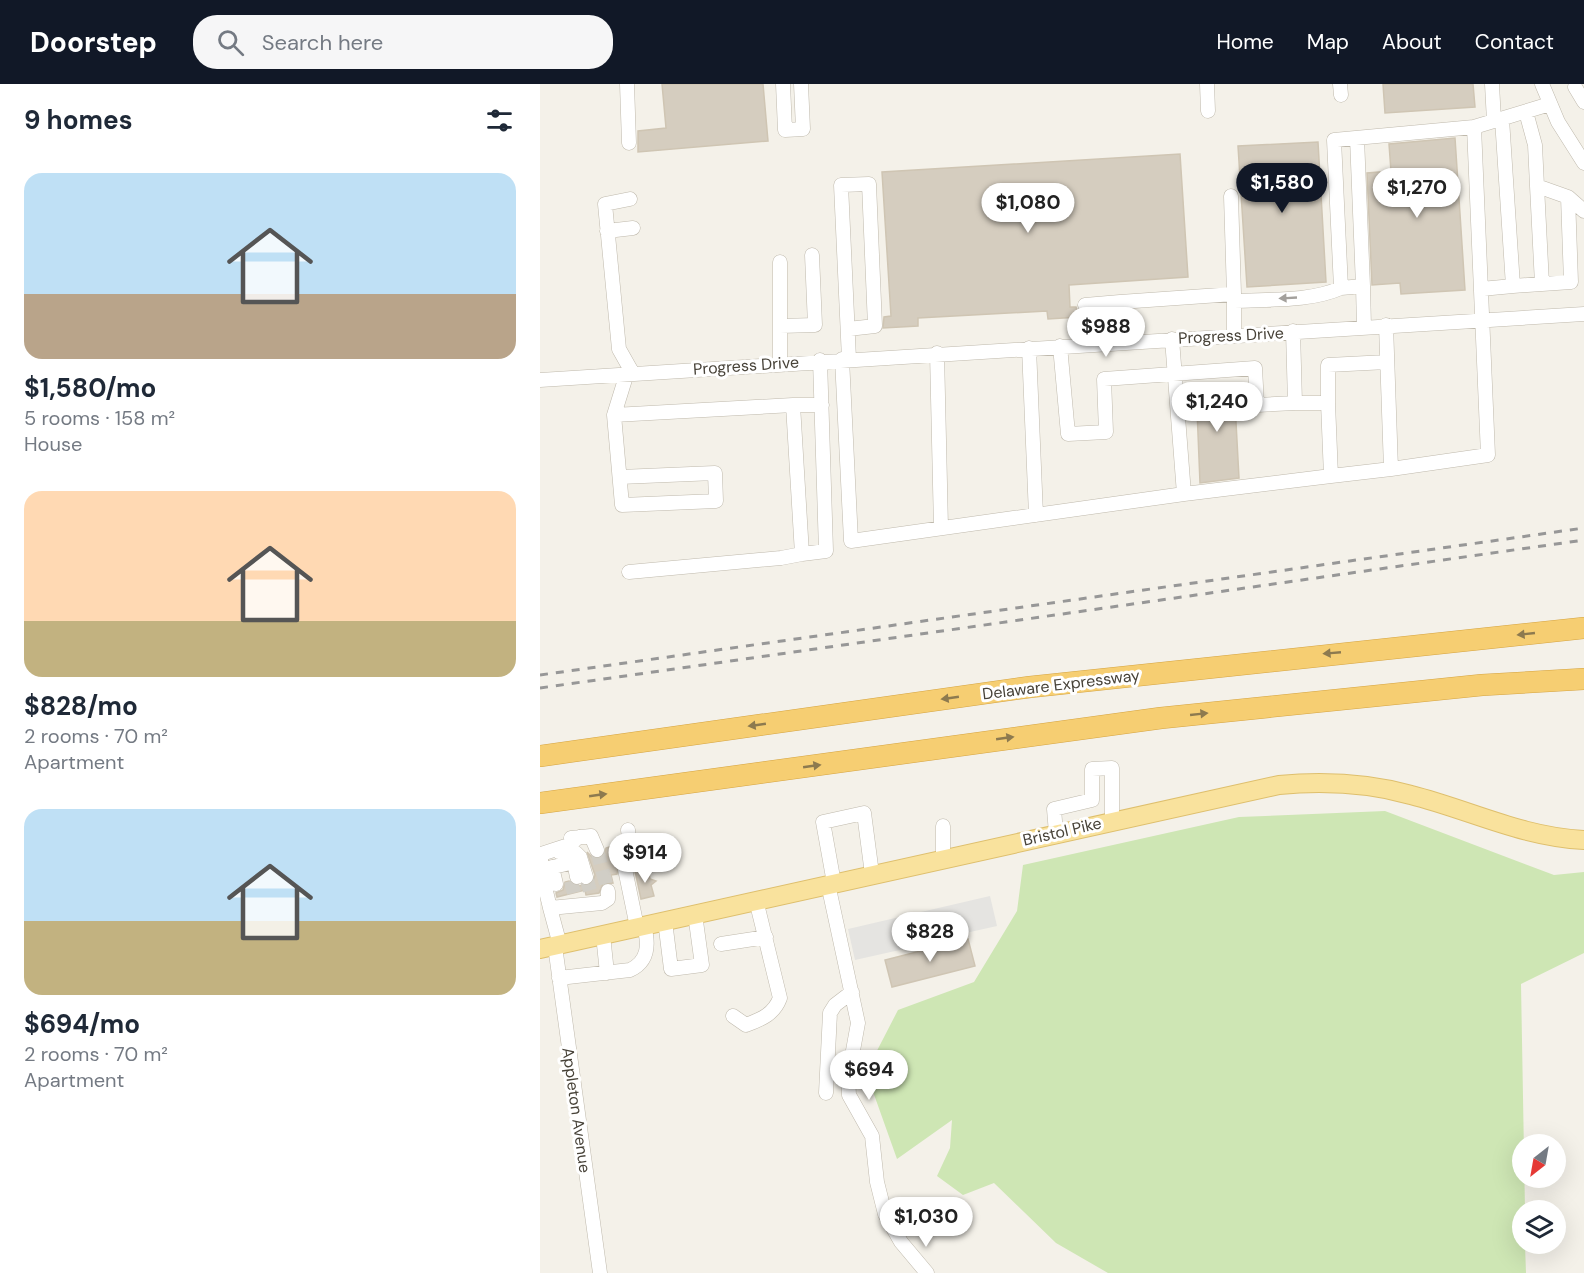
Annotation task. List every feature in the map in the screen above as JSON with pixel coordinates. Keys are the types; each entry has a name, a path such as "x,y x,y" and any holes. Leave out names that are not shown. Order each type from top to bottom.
{"highway":[{"name":"Delaware Expressway","path":"540,756 1030,687 1579,627"},
{"path":"540,803 1150,720 1482,685 1584,679"}],"main road":[{"name":"Bristol Pike","path":"552,947 1112,820 1260,788 1296,783 1332,783 1395,791 1515,829 1584,840"}],"street":[{"path":"627,84 629,143"},
{"path":"783,84 785,130 803,129 801,84"},
{"path":"1207,84 1208,111"},
{"path":"1492,84 1498,120 1513,286"},
{"path":"1542,84 1550,105 1584,163"},
{"path":"1575,87 1584,102"},
{"path":"1341,288 1334,140 1474,128 1550,105"},
{"path":"1526,112 1536,145 1542,284"},
{"path":"848,329 875,326 869,184 841,185 848,329 846,359 851,541 1184,494 1488,455 1474,128"},
{"path":"1358,138 1364,327"},
{"path":"1537,186 1568,197 1584,211"},
{"path":"1230,196 1234,335"},
{"path":"1481,289 1577,282 1568,197"},
{"path":"620,477 715,473 716,501 622,505 614,415 629,373 619,349 605,204 630,199"},
{"path":"607,231 633,228"},
{"path":"780,326 815,324 812,255"},
{"path":"780,262 780,363"},
{"path":"1085,305 1234,297 1308,297 1341,288 1363,286"},
{"path":"1120,302 1120,341"},
{"name":"Progress Drive","path":"540,380 570,380 629,373 1120,341 1584,314"},
{"path":"1386,325 1391,469"},
{"path":"1293,331 1295,403"},
{"path":"1172,339 1184,494"},
{"path":"1060,346 1068,434 1106,432 1104,379 1255,368 1257,405 1328,403"},
{"path":"1029,348 1036,515"},
{"path":"937,353 941,528"},
{"path":"629,572 781,558 826,551 820,360"},
{"path":"1331,476 1328,365 1387,362"},
{"path":"793,405 802,554"},
{"path":"614,415 822,405"},
{"path":"1056,833 1054,809 1092,800 1092,769 1112,768 1112,820"},
{"path":"872,874 864,813 823,822 831,883 858,1033 848,1078 849,1095 872,1136 877,1182 885,1214 902,1242 927,1273"},
{"path":"943,826 943,858"},
{"path":"559,978 630,970 639,966 644,959 647,938 640,927 625,869 632,860 628,830"},
{"path":"540,845 579,837 594,837 597,850"},
{"path":"579,837 569,845 541,854 572,894 606,902 608,891"},
{"path":"572,851 580,857 572,894 547,861 550,856 572,851"},
{"path":"551,867 574,862 572,894"},
{"name":"Appleton Avenue","path":"572,894 552,947 559,978 600,1273"},
{"path":"733,1016 746,1025 763,1019 776,1010 780,998 756,900"},
{"path":"665,921 671,969 702,965 695,914"},
{"path":"603,935 608,973"},
{"path":"720,945 766,937"},
{"path":"826,1093 830,1013 834,1005 852,992"}],"green space":[{"path":"1385,811 1554,875 1584,872 1584,953 1521,984 1524,1134 1512,1134 1512,1188 1525,1188 1525,1200 1512,1200 1512,1254 1525,1254 1526,1273 1108,1273 1056,1243 994,1183 963,1195 937,1176 950,1148 952,1120 897,1159 866,1072 898,1010 974,982 1017,911 1023,865 1239,817"}],"shaded area":[{"path":"990,896 997,926 934,940 932,933 920,936 922,945 855,960 848,929"}],"building":[{"path":"662,84 763,84 768,141 638,152 638,131 666,128"},
{"path":"1383,84 1473,84 1475,107 1385,113"},
{"path":"1455,138 1465,290 1401,294 1400,283 1372,285 1367,173 1391,171 1389,144"},
{"path":"1318,142 1326,282 1247,287 1238,146"},
{"path":"1180,154 1188,277 1069,285 1070,307 1076,307 1079,317 1048,319 1047,311 918,318 918,326 883,328 884,317 891,316 882,172"},
{"path":"1196,385 1234,385 1239,478 1200,483"},
{"path":"615,845 619,862 617,874 611,875 613,883 603,884 599,893 586,895 585,890 557,897 556,893 563,890 565,882 569,881 578,886 592,884 595,875 587,852 592,857 600,858 604,855 606,848"},
{"path":"648,869 650,879 656,881 651,885 654,896 641,899 635,871"},
{"path":"968,939 975,966 892,987 885,960"}],"tunnel":[{"path":"597,850 608,891"},
{"path":"586,877 591,894"},
{"path":"571,881 574,893"}],"railway":[{"path":"540,675 1584,528"},
{"path":"540,688 1584,540"}]}
